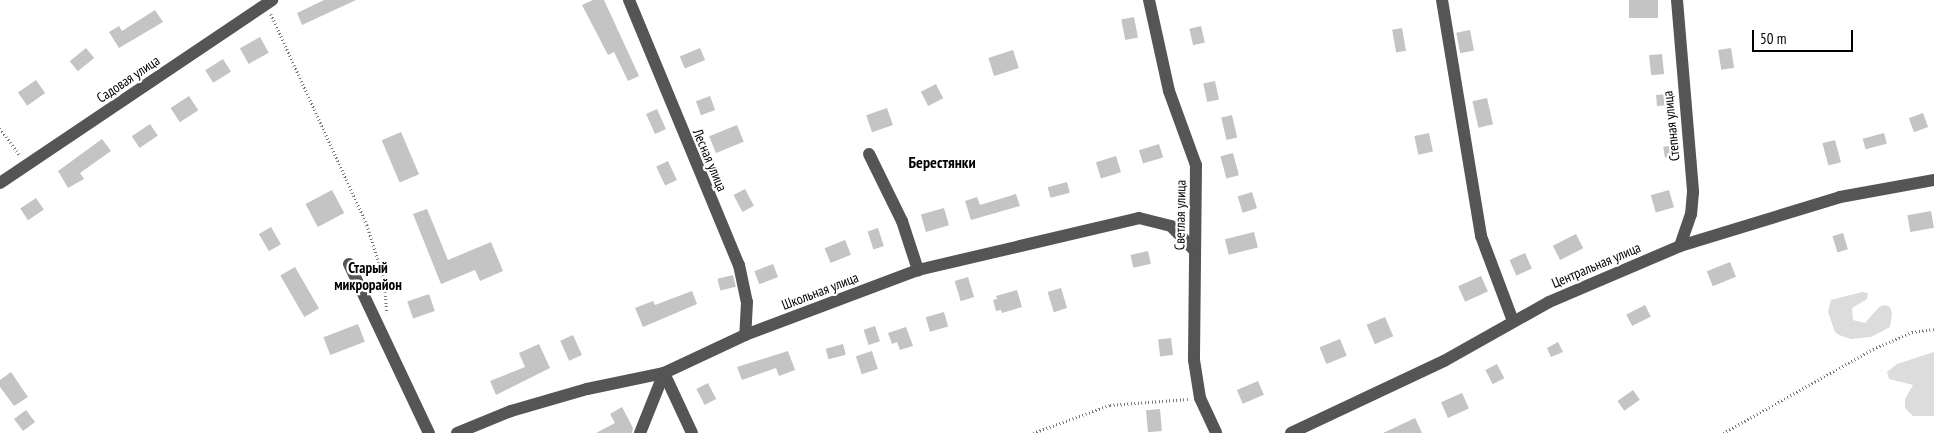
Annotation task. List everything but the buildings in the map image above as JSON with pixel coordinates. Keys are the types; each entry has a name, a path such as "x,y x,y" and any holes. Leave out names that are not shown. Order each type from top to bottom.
{"street":[{"name":"Лесная улица","path":"629,0 740,265 747,302 745,335"},
{"name":"Светлая улица","path":"1149,0 1169,91 1196,165 1194,360 1200,398 1216,433"},
{"path":"1442,0 1481,236 1513,321"},
{"name":"Степная улица","path":"1677,0 1693,192 1692,214 1680,246"},
{"name":"Садовая улица","path":"0,183 269,2"},
{"path":"869,154 902,221 918,270"},
{"name":"Центральная улица","path":"1291,433 1444,361 1513,321 1588,283 1680,246 1840,197 1934,180"},
{"name":"Школьная улица","path":"457,433 511,411 558,398 664,374 745,335 918,270 1139,218 1171,226 1194,250"},
{"path":"349,264 429,433"},
{"path":"640,433 664,374"},
{"path":"664,374 692,433"}],"path":[{"path":"269,2 367,224 384,278 387,323"},
{"path":"0,128 27,165"},
{"path":"1723,433 1873,349 1912,332 1934,329"},
{"path":"1034,433 1110,405 1200,398"}],"shaded area":[{"path":"1862,292 1868,293 1867,299 1852,308 1853,320 1865,323 1879,307 1885,305 1890,307 1892,314 1890,327 1871,337 1851,339 1839,335 1835,332 1828,312 1831,300"},
{"path":"1934,352 1934,416 1913,416 1905,408 1905,399 1913,385 1889,379 1887,372 1897,364"}],"district":[{"name":"Берестянки","path":"942,162"},
{"name":"Старый микрорайон","path":"368,276"}]}
